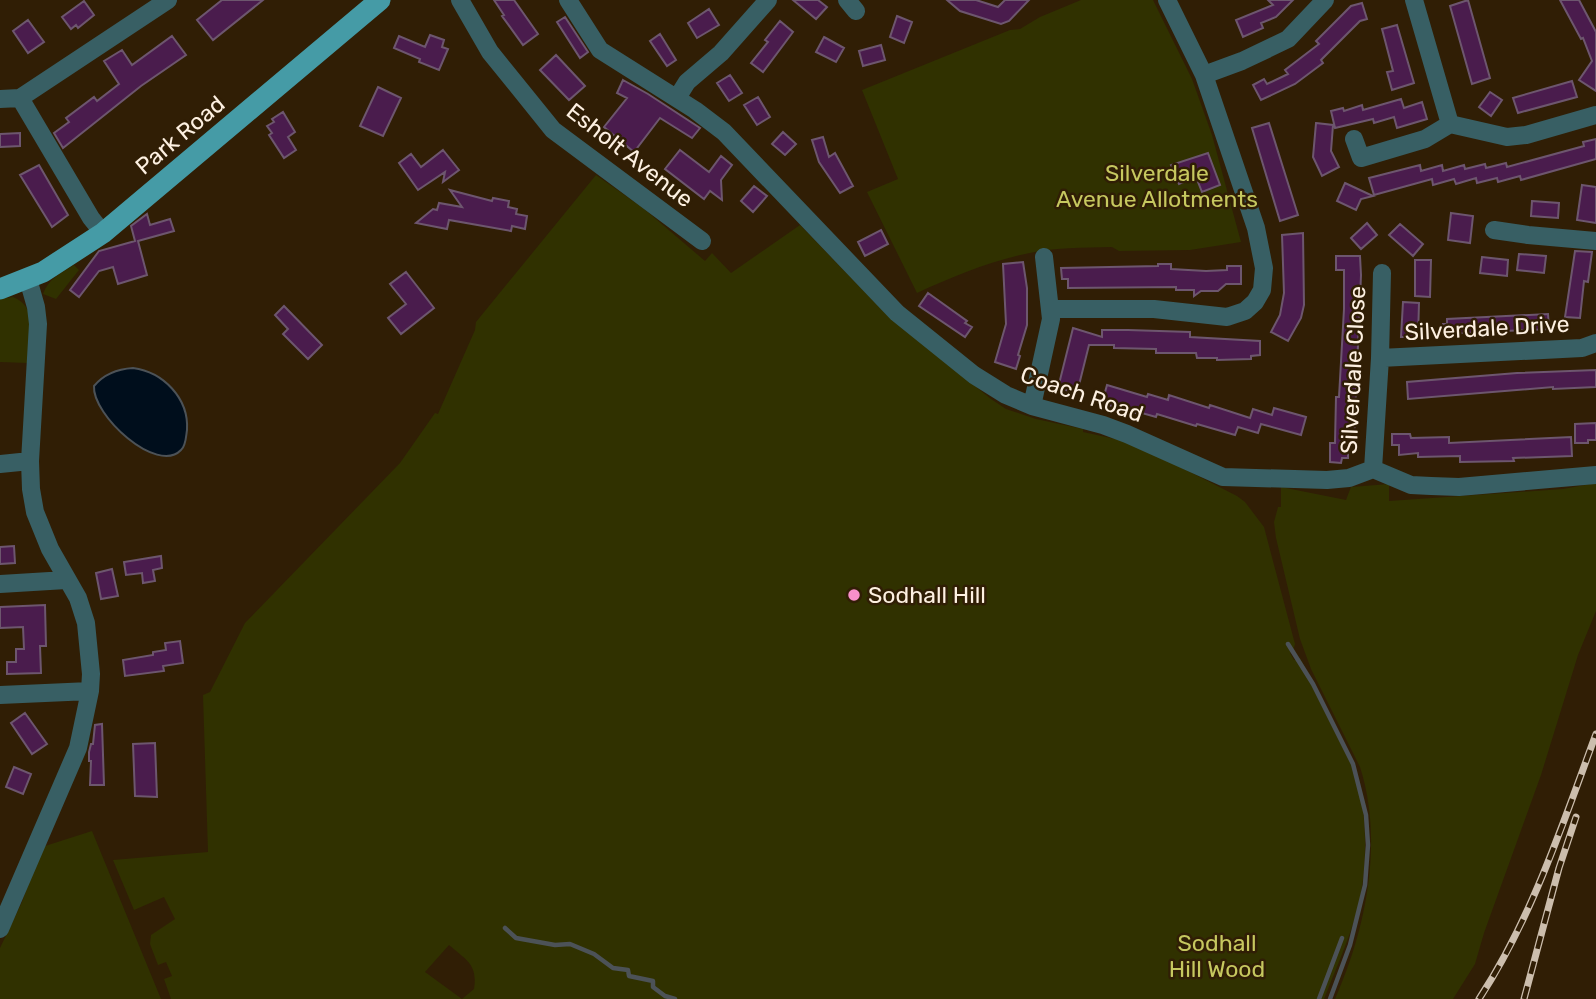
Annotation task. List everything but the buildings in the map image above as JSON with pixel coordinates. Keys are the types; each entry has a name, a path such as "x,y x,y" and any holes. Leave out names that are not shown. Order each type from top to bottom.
{"main road":[{"name":"Park Road","path":"0,289 28,279 60,262 103,233 380,0"}],"street":[{"path":"0,99 20,98 168,0"},
{"name":"Esholt Avenue","path":"460,0 490,52 553,130 702,242"},
{"name":"Coach Road","path":"568,0 600,50 677,98 731,139 897,313 974,375 1006,396 1115,429 1223,477 1327,480 1349,478 1373,469"},
{"path":"677,98 687,82 721,53 768,0"},
{"path":"1051,309 1154,309 1227,317 1244,311 1258,298 1265,274 1261,245 1204,75 1167,0"},
{"path":"1204,75 1242,61 1288,38 1325,0"},
{"path":"1414,0 1450,124"},
{"path":"20,98 91,218 103,233"},
{"path":"1354,139 1362,158 1425,139 1450,124 1507,137 1526,135 1596,115"},
{"path":"1494,230 1596,241"},
{"path":"1032,406 1047,342 1051,309 1044,257"},
{"name":"Silverdale Close","path":"1373,469 1382,273"},
{"path":"0,929 78,748 90,691 91,654 86,622 78,598 50,549 35,512 30,461 38,324 28,279"},
{"name":"Silverdale Drive","path":"1380,358 1582,348 1596,343"},
{"path":"0,464 30,461"},
{"path":"1373,469 1411,485 1430,486 1472,486 1596,475"},
{"path":"0,584 66,580"},
{"path":"0,695 90,691"}],"green space":[{"name":"Silverdale Avenue Allotments","path":"1081,0 1153,0 1192,79 1212,135 1241,242 1190,250 1119,251 1112,247 1036,252 984,266 917,293 867,192 898,179 862,90 1010,30 1020,29 1040,17"},
{"name":"Sodhall Hill Wood","path":"596,175 643,208 705,261 712,253 731,273 800,225 888,316 1006,409 1145,449 1245,502 1264,527 1295,644 1290,653 1294,660 1300,658 1335,724 1353,764 1362,799 1365,859 1360,897 1349,935 1324,999 462,999 171,999 164,979 172,976 166,962 158,965 150,944 151,935 175,919 164,897 134,910 113,860 208,852 203,695 210,692 245,623 400,463 435,413 438,414 475,330 476,322","holes":["449,945 472,968 474,989 462,999 425,972"]},
{"path":"74,265 79,270 56,299 43,294 52,280"},
{"path":"13,297 21,302 30,316 28,363 0,362 0,299"},
{"path":"1596,483 1596,611 1578,655 1541,775 1475,964 1453,999 1335,999 1363,915 1371,855 1371,825 1360,767 1311,669 1300,639 1274,522 1278,507 1281,507 1281,487 1346,500 1351,487 1389,484 1389,501 1563,489"},
{"path":"92,831 161,999 0,999 0,948 22,902 42,847"}],"water":[{"path":"133,368 144,370 164,381 179,397 184,407 187,430 185,443 181,450 170,456 157,455 128,438 114,426 96,398 94,386 102,378 116,371"}],"waterway":[{"path":"1288,644 1313,684 1353,764 1366,815 1368,845 1365,885 1350,945 1330,999"},
{"path":"505,928 516,938 555,945 570,944 594,954 613,968 628,970 629,976 653,981 653,987 665,996 675,999"},
{"path":"1319,999 1342,938"}],"railway":[{"path":"1479,999 1531,903 1596,734"},
{"path":"1524,999 1559,868 1576,817"}],"place":[{"name":"Sodhall Hill","path":"854,595"}]}
